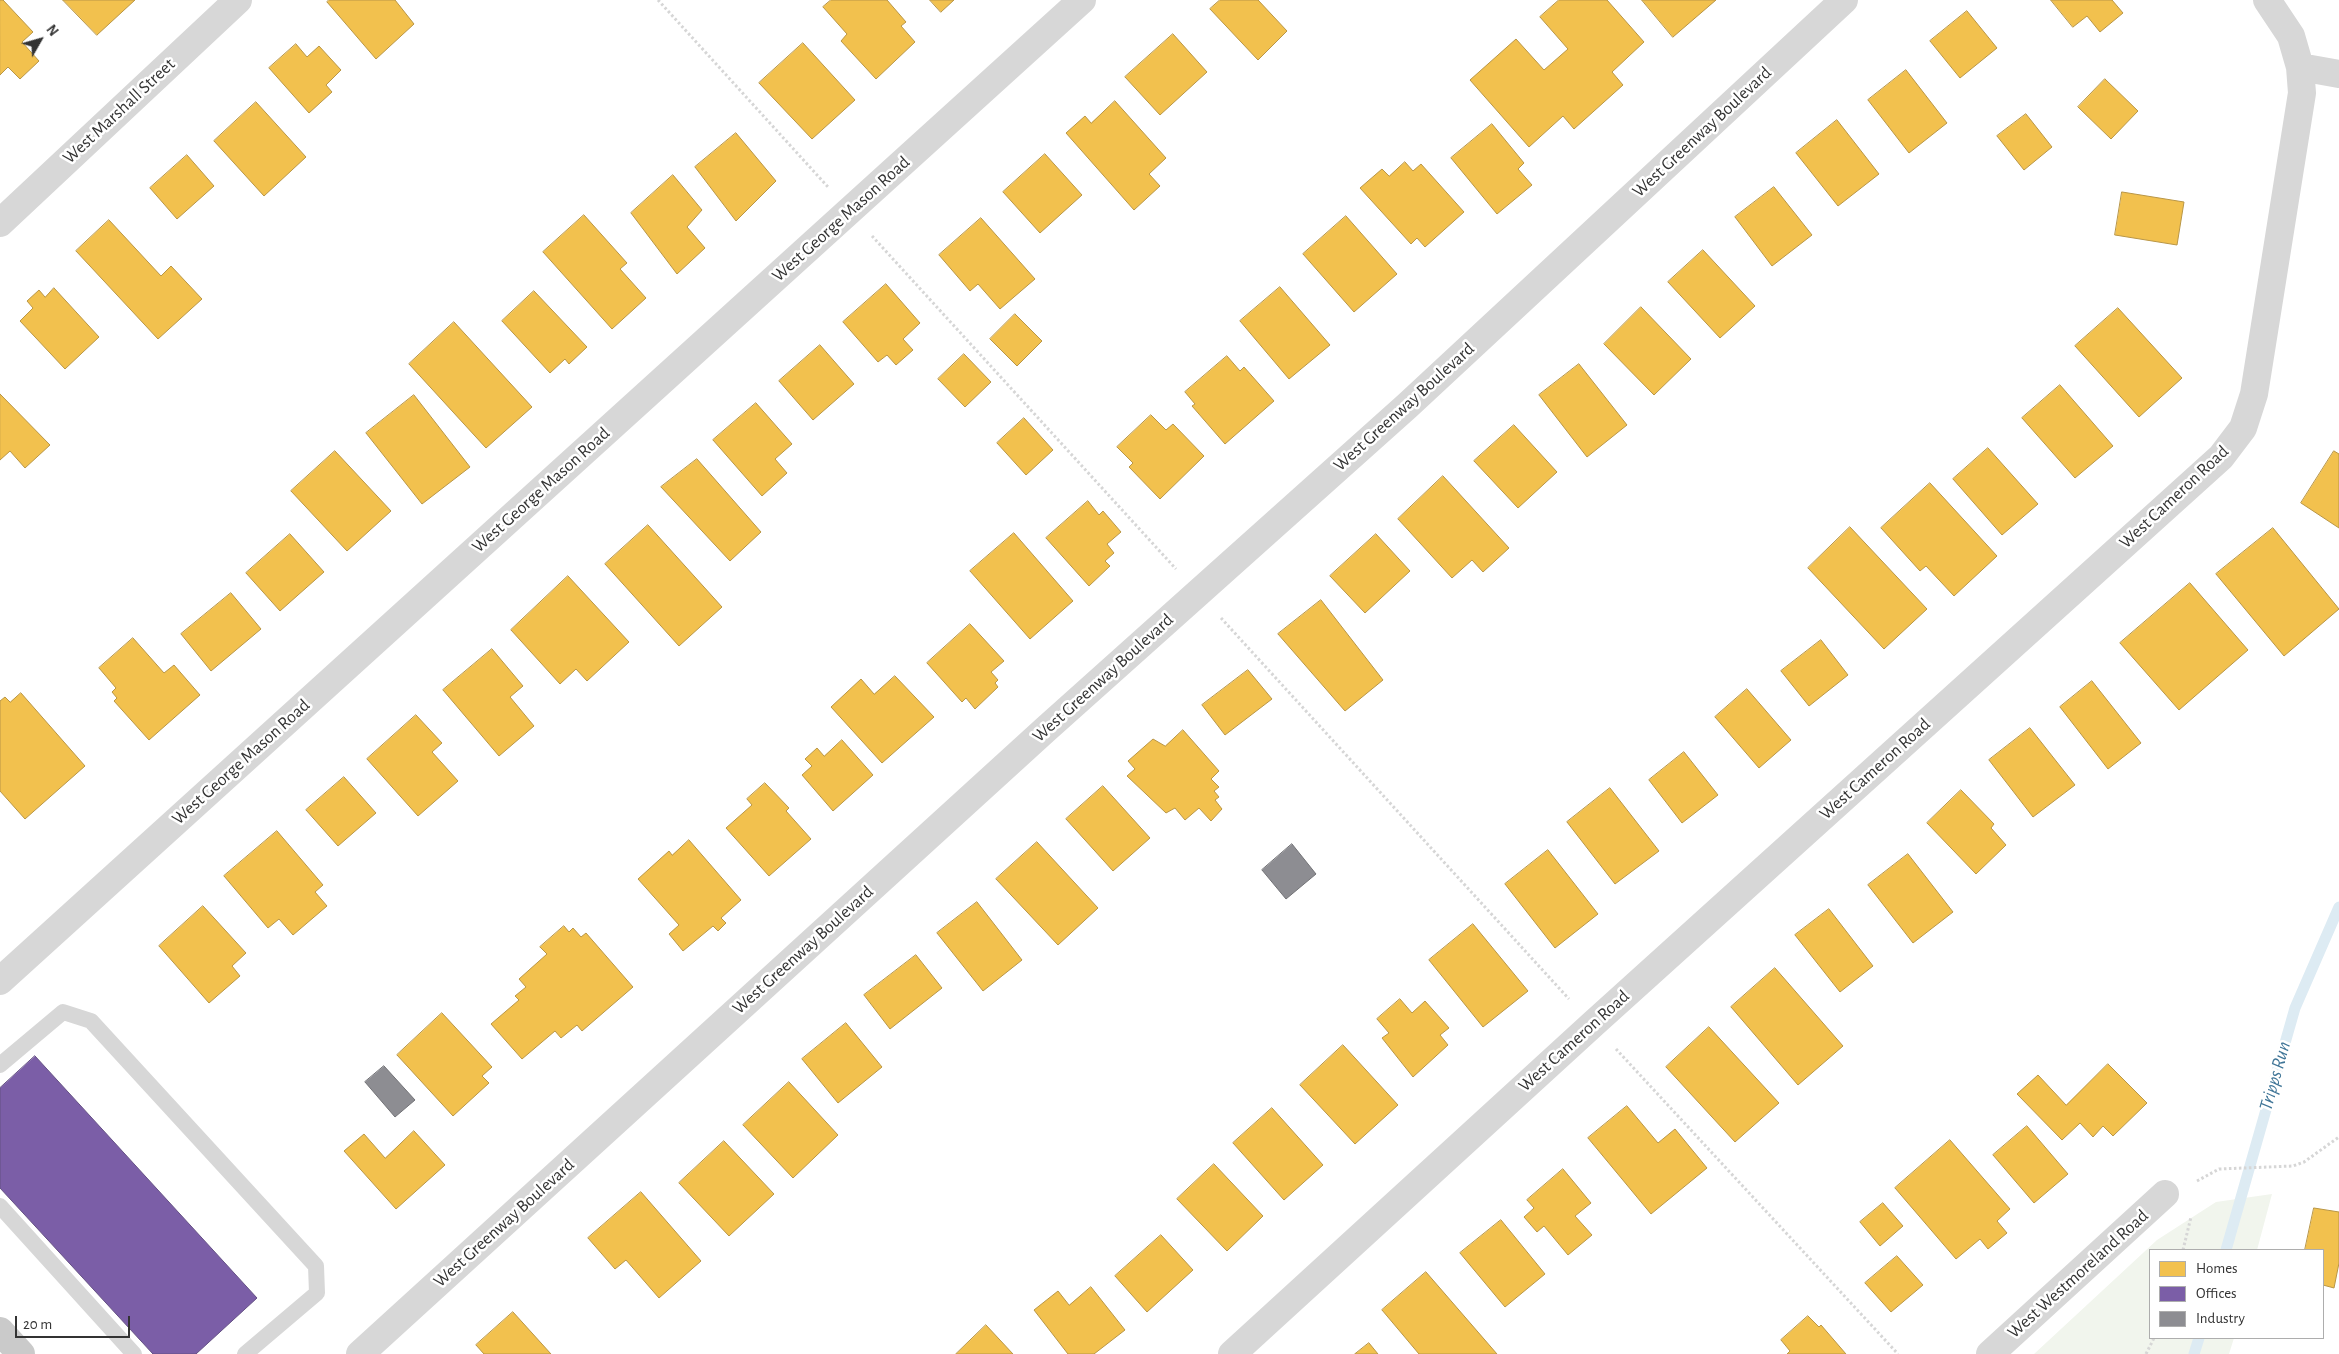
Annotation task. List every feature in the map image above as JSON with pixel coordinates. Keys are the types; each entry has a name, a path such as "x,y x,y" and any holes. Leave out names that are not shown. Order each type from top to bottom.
{"main road":[{"path":"0,1331 21,1354"}],"street":[{"name":"West Marshall Street","path":"0,222 238,0"},
{"name":"West George Mason Road","path":"0,981 1082,0"},
{"name":"West Greenway Boulevard","path":"360,1354 1046,729 1199,594 1414,399 1844,0"},
{"name":"West Cameron Road","path":"1232,1354 1593,1024 2220,457 2243,428 2254,394 2300,102 2300,67 2291,36 2267,0"},
{"path":"2300,67 2339,74"},
{"name":"West Westmoreland Road","path":"1990,1354 2165,1194"}],"lane":[{"path":"0,1065 62,1012 92,1022 316,1266 316,1293 245,1354"},
{"path":"0,1206 134,1354"}],"path":[{"path":"658,0 1199,594 1898,1354"},
{"path":"2219,1169 2293,1166 2304,1162 2339,1137"},
{"path":"2146,1354 2154,1339"}],"shaded area":[{"path":"2272,1194 2257,1249 2149,1249 2149,1339 2234,1339 2229,1354 2034,1354 2157,1240 2216,1202"}],"building: Homes":[{"path":"0,0 3,0 33,32 22,42 39,61 20,79 8,67 0,75"},
{"path":"63,0 135,0 97,35"},
{"path":"329,0 395,0 414,24 376,59 327,2"},
{"path":"831,0 887,0 906,22 901,26 915,42 876,79 841,41 847,34 823,7"},
{"path":"930,0 954,0 941,12"},
{"path":"1220,0 1258,0 1287,31 1258,60 1210,9"},
{"path":"1559,0 1607,0 1644,42 1612,72 1623,85 1574,129 1563,116 1529,147 1470,80 1516,39 1544,70 1568,49 1540,17"},
{"path":"1642,0 1716,0 1673,37"},
{"path":"2051,0 2112,0 2123,13 2100,32 2087,16 2073,27"},
{"path":"1967,11 1997,48 1960,78 1930,41"},
{"path":"1173,34 1207,72 1160,115 1125,77"},
{"path":"803,43 855,100 812,139 759,83"},
{"path":"296,44 307,57 319,46 341,70 326,85 332,92 309,113 269,68"},
{"path":"1906,70 1947,123 1909,153 1868,100"},
{"path":"2105,79 2138,111 2111,139 2078,107"},
{"path":"1115,101 1166,158 1149,174 1160,186 1134,210 1066,133 1085,116 1091,123"},
{"path":"256,102 306,157 264,196 214,141"},
{"path":"2026,114 2052,147 2024,170 1997,136"},
{"path":"1837,120 1879,174 1838,206 1796,153"},
{"path":"1492,124 1524,163 1518,169 1532,185 1497,214 1451,158"},
{"path":"736,133 776,181 736,221 695,167"},
{"path":"1045,154 1082,195 1040,233 1003,192"},
{"path":"187,155 214,186 177,219 150,188"},
{"path":"1405,162 1413,171 1421,164 1464,212 1425,247 1417,238 1411,244 1360,188 1382,169 1389,176"},
{"path":"673,175 702,210 687,227 705,248 677,274 631,213"},
{"path":"1774,187 1812,235 1772,266 1735,217"},
{"path":"2122,192 2184,202 2177,245 2115,235"},
{"path":"584,215 627,263 620,269 646,298 612,329 543,252"},
{"path":"1346,216 1397,274 1354,312 1303,254"},
{"path":"981,218 1035,279 1000,309 978,284 970,291 939,255"},
{"path":"109,220 161,276 171,266 202,299 158,339 76,251"},
{"path":"1703,250 1755,306 1720,338 1668,282"},
{"path":"886,284 920,323 903,339 913,350 896,365 887,355 878,362 843,322"},
{"path":"1280,287 1330,345 1289,379 1240,321"},
{"path":"54,288 99,337 65,369 20,321 33,308 27,301 39,290 45,297"},
{"path":"534,291 587,347 569,364 565,359 550,373 502,321"},
{"path":"1641,307 1691,359 1654,395 1604,344"},
{"path":"2118,308 2182,378 2139,417 2075,346"},
{"path":"1015,314 1042,341 1017,366 990,339"},
{"path":"454,322 532,407 486,448 409,364"},
{"path":"820,345 854,384 813,420 779,381"},
{"path":"964,354 991,382 965,407 938,379"},
{"path":"1227,356 1240,371 1244,367 1274,401 1225,444 1192,406 1195,404 1185,392"},
{"path":"1579,364 1627,425 1587,457 1539,395"},
{"path":"2060,385 2113,446 2075,478 2022,418"},
{"path":"0,394 50,445 25,468 10,451 0,460"},
{"path":"414,395 470,467 422,504 366,433"},
{"path":"756,403 792,444 775,459 787,473 762,496 713,440"},
{"path":"1151,415 1166,430 1173,424 1204,456 1160,499 1129,467 1133,463 1117,447"},
{"path":"1024,418 1053,450 1026,475 997,443"},
{"path":"1514,425 1557,472 1518,508 1474,461"},
{"path":"1988,448 2038,504 2002,535 1953,479"},
{"path":"335,451 391,511 347,551 291,491"},
{"path":"2334,451 2339,454 2339,528 2301,503"},
{"path":"697,459 761,532 730,561 661,487"},
{"path":"1443,476 1509,548 1483,572 1472,560 1452,578 1398,519"},
{"path":"1930,483 1997,556 1954,596 1926,566 1920,571 1881,528"},
{"path":"1088,501 1099,515 1103,511 1121,532 1107,544 1114,553 1105,561 1110,566 1089,586 1046,538"},
{"path":"648,525 722,607 679,646 605,564"},
{"path":"1850,527 1927,609 1884,649 1808,568"},
{"path":"2273,528 2339,609 2284,656 2216,574"},
{"path":"1014,533 1073,601 1030,639 970,571"},
{"path":"290,534 324,572 280,611 246,573"},
{"path":"1376,534 1410,571 1365,613 1330,576"},
{"path":"568,576 629,642 587,681 576,669 560,684 511,630"},
{"path":"2190,583 2248,650 2179,710 2120,643"},
{"path":"231,593 261,629 211,671 181,634"},
{"path":"1321,600 1383,680 1345,711 1278,634"},
{"path":"970,624 1004,661 991,672 998,680 995,683 998,687 975,709 966,698 962,702 927,663"},
{"path":"133,638 164,673 174,665 200,695 149,740 114,701 117,698 112,692 116,688 99,668"},
{"path":"1821,640 1848,675 1809,706 1781,671"},
{"path":"492,649 523,686 510,697 534,726 499,756 443,690"},
{"path":"1248,670 1272,699 1225,735 1202,705"},
{"path":"895,676 934,717 882,763 831,707 861,679 874,694"},
{"path":"2092,681 2141,743 2108,769 2060,707"},
{"path":"1747,689 1791,740 1759,768 1715,717"},
{"path":"21,693 85,766 25,819 0,791 0,701 5,697 10,702"},
{"path":"416,715 442,743 432,752 458,781 418,816 367,759"},
{"path":"2030,728 2075,785 2033,817 1989,760"},
{"path":"1183,730 1219,771 1211,779 1219,787 1214,791 1219,797 1215,800 1222,809 1211,821 1199,808 1185,820 1175,808 1166,813 1127,776 1135,769 1128,761 1153,739 1165,746"},
{"path":"842,740 873,775 833,811 802,775 812,766 805,759 817,748 824,756"},
{"path":"1684,752 1718,795 1682,823 1649,780"},
{"path":"344,777 376,813 338,846 306,810"},
{"path":"765,783 789,808 786,811 811,839 769,876 726,828 752,805 747,799"},
{"path":"1103,786 1150,838 1113,871 1066,819"},
{"path":"1610,788 1659,851 1615,884 1567,822"},
{"path":"1961,790 1994,824 1991,828 2006,845 1976,874 1927,823"},
{"path":"277,831 323,885 315,892 327,906 293,935 279,919 268,928 224,876"},
{"path":"689,840 741,900 721,918 726,923 718,931 713,926 683,951 669,934 679,925 638,879 669,851 672,855"},
{"path":"1037,842 1098,908 1058,945 996,879"},
{"path":"1548,850 1598,914 1555,948 1505,884"},
{"path":"1908,854 1953,912 1913,943 1868,885"},
{"path":"977,902 1022,960 983,991 937,933"},
{"path":"203,906 246,953 232,966 240,976 209,1003 159,946"},
{"path":"1829,909 1873,966 1840,992 1795,935"},
{"path":"1473,924 1528,991 1483,1027 1429,960"},
{"path":"564,926 569,932 573,928 581,937 586,933 633,987 582,1031 577,1025 561,1038 555,1031 522,1059 491,1024 519,1000 515,996 526,987 519,979 547,954 540,947"},
{"path":"916,955 942,988 890,1029 864,995"},
{"path":"1775,968 1843,1046 1798,1085 1731,1007"},
{"path":"1400,999 1412,1013 1425,1001 1449,1028 1440,1035 1448,1045 1413,1077 1382,1038 1389,1033 1377,1019"},
{"path":"442,1013 492,1067 482,1076 489,1083 453,1116 397,1055"},
{"path":"846,1023 882,1067 838,1103 802,1059"},
{"path":"1709,1027 1779,1103 1735,1142 1666,1067"},
{"path":"1343,1045 1398,1105 1355,1144 1300,1085"},
{"path":"2108,1064 2147,1103 2113,1136 2103,1126 2093,1137 2080,1123 2062,1140 2017,1094 2038,1075 2066,1105"},
{"path":"789,1082 838,1135 793,1178 743,1125"},
{"path":"1627,1106 1658,1143 1675,1129 1707,1168 1651,1214 1588,1138"},
{"path":"1272,1108 1323,1165 1284,1200 1233,1143"},
{"path":"2027,1126 2068,1174 2034,1203 1993,1155"},
{"path":"414,1131 445,1165 396,1209 344,1151 364,1134 385,1158"},
{"path":"1950,1140 2010,1209 1997,1221 2007,1233 1988,1249 1980,1239 1956,1259 1895,1188"},
{"path":"724,1141 774,1194 729,1236 679,1183"},
{"path":"1214,1164 1263,1216 1227,1251 1177,1199"},
{"path":"1563,1169 1591,1203 1575,1216 1592,1235 1568,1255 1544,1226 1537,1232 1524,1217 1534,1208 1527,1200"},
{"path":"641,1192 701,1261 659,1298 626,1260 615,1269 588,1238"},
{"path":"1883,1203 1903,1226 1880,1246 1860,1222"},
{"path":"2314,1208 2339,1212 2339,1263 2334,1288 2324,1285 2324,1249 2305,1249"},
{"path":"1501,1220 1545,1274 1505,1307 1460,1253"},
{"path":"1161,1235 1193,1270 1147,1312 1115,1276"},
{"path":"1897,1256 1923,1285 1891,1312 1865,1283"},
{"path":"1426,1272 1497,1354 1419,1354 1382,1310"},
{"path":"1091,1287 1125,1330 1094,1354 1068,1354 1034,1310 1058,1291 1069,1305"},
{"path":"513,1312 551,1354 484,1354 476,1345"},
{"path":"1808,1316 1819,1327 1821,1325 1846,1354 1787,1354 1790,1351 1781,1340"},
{"path":"986,1325 1013,1354 956,1354"},
{"path":"1369,1343 1378,1354 1355,1354"}],"building: Offices":[{"path":"35,1056 257,1298 196,1354 153,1354 0,1188 0,1088"}],"building: Industry":[{"path":"1292,844 1316,874 1286,899 1262,870"},
{"path":"384,1066 415,1100 395,1117 365,1082"}],"waterway":[{"name":"Tripps Run","path":"2226,1249 2295,1008 2339,907"},
{"name":"Tripps Run","path":"2194,1354 2199,1339"}]}
